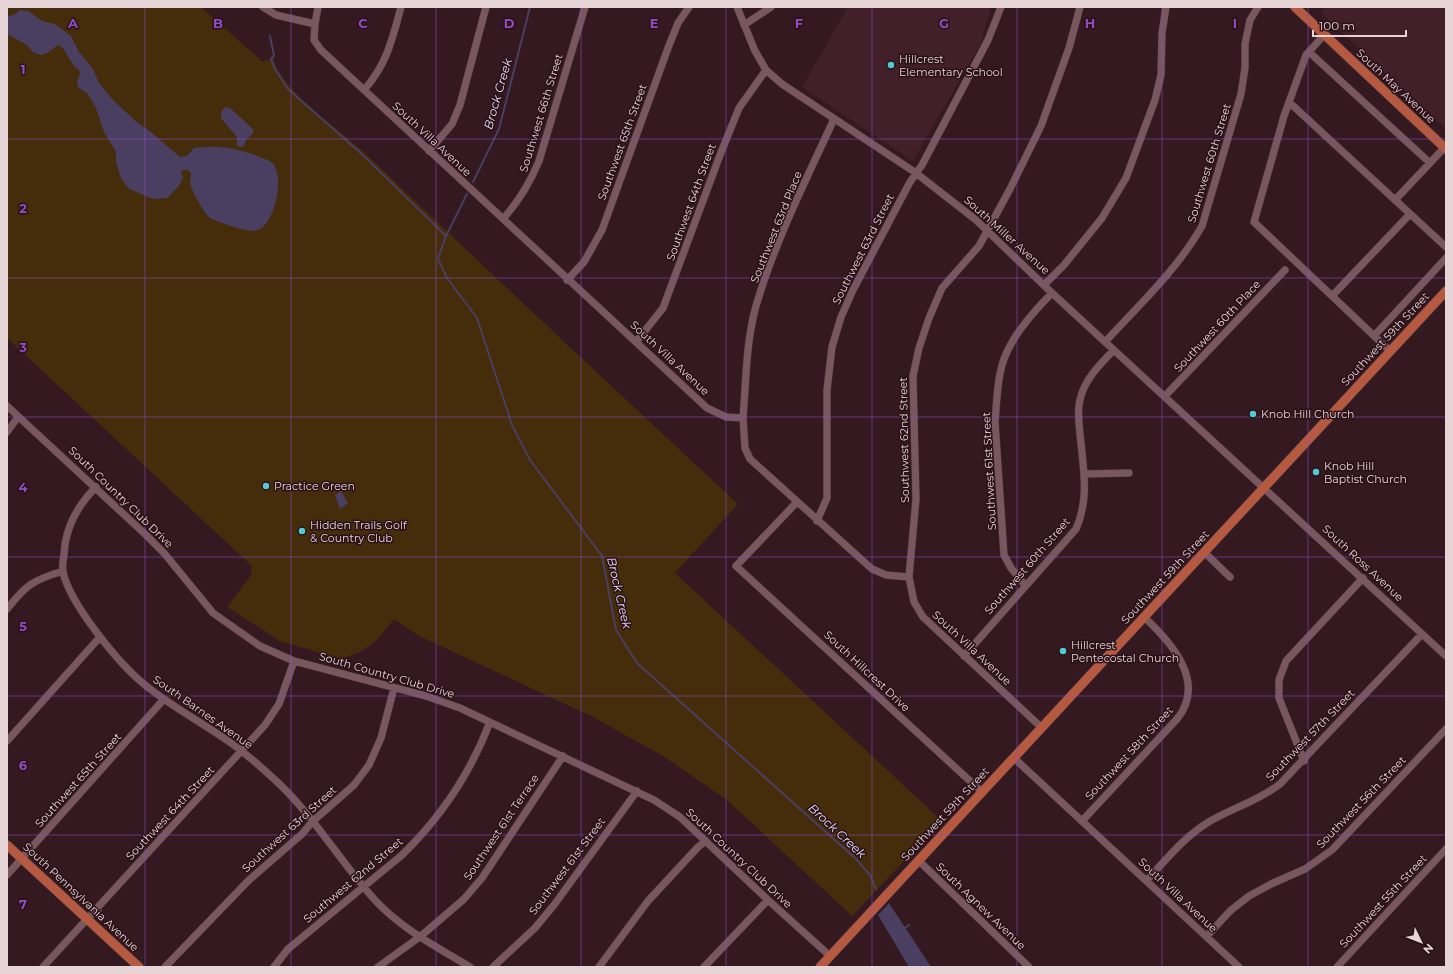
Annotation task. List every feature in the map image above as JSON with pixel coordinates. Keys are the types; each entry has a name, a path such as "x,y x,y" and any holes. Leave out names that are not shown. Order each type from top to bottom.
{"main road":[{"name":"South May Avenue","path":"1295,7 1445,148"},
{"name":"Southwest 59th Street","path":"820,967 1446,291"},
{"name":"South Pennsylvania Avenue","path":"7,845 139,967"}],"street":[{"name":"South Villa Avenue","path":"318,7 314,40 321,50 567,280 708,408 726,417 744,418"},
{"path":"364,90 384,61 391,46 401,7"},
{"path":"429,151 452,124 460,105 486,7"},
{"name":"Southwest 66th Street","path":"503,219 518,202 530,184 539,161 585,7"},
{"name":"Southwest 65th Street","path":"567,280 584,262 602,230 668,48 678,23 689,7"},
{"name":"South Miller Avenue","path":"737,7 766,70 782,84 916,173 947,196 1045,284 1052,293 1264,487"},
{"path":"744,25 771,7"},
{"name":"Southwest 63rd Street","path":"817,521 827,498 827,390 832,347 841,317 853,290 988,40 1001,7"},
{"name":"Southwest 62nd Street","path":"909,577 916,499 913,376 919,348 929,318 942,288 978,246 1010,189 1041,126 1069,48 1080,7"},
{"path":"1045,284 1064,265 1102,218 1126,178 1155,100 1161,75 1162,33 1166,7"},
{"name":"Southwest 60th Street","path":"1105,342 1179,261 1191,246 1202,226 1241,94 1245,68 1245,44 1250,20 1258,7"},
{"path":"265,8 276,15 315,24"},
{"path":"1324,35 1306,55 1254,222 1390,351"},
{"path":"1309,52 1430,163"},
{"name":"Southwest 64th Street","path":"636,342 663,308 739,108 766,70"},
{"path":"1290,103 1446,247"},
{"name":"Southwest 63rd Place","path":"744,418 746,374 756,307 775,251 834,119"},
{"path":"1395,200 1445,148"},
{"path":"1332,296 1410,214"},
{"path":"1374,336 1446,258"},
{"name":"Southwest 60th Place","path":"1165,396 1285,270"},
{"name":"Southwest 61st Street","path":"1025,585 1015,574 1004,555 996,406 1005,355 1018,332 1052,293"},
{"name":"Southwest 60th Street","path":"964,656 1025,585 1076,529 1082,517 1086,492 1079,419 1080,400 1095,369 1114,350"},
{"name":"South Country Club Drive","path":"7,406 96,487 164,553 213,613 260,646 294,661 426,696 460,708 637,791 680,817 830,956"},
{"path":"7,432 18,416"},
{"path":"744,418 745,448 750,459 872,569 886,575 909,577"},
{"path":"1084,474 1129,473"},
{"name":"South Barnes Avenue","path":"96,487 86,497 71,520 64,544 63,571 70,590 82,612 100,637 144,684 242,752 274,779 312,822 374,899 390,914 408,929 422,936 470,967"},
{"name":"South Ross Avenue","path":"1264,487 1446,656"},
{"name":"South Hillcrest Drive","path":"797,502 736,566 982,792"},
{"path":"1204,552 1230,577"},
{"path":"7,609 30,583 41,577 63,571"},
{"name":"South Villa Avenue","path":"909,577 911,592 918,610 931,625 1042,728"},
{"path":"1304,761 1279,698 1277,689 1280,675 1286,661 1293,652 1363,578"},
{"name":"Southwest 58th Street","path":"1082,821 1177,719 1187,702 1189,688 1179,658 1167,640 1144,617"},
{"name":"Southwest 57th Street","path":"1147,880 1197,829 1217,817 1250,804 1269,793 1304,761 1422,634"},
{"path":"7,741 100,637"},
{"name":"Southwest 64th Street","path":"43,967 242,752 265,725 279,704 294,661"},
{"name":"Southwest 63rd Street","path":"165,967 215,913 249,880 302,834 312,822 354,785 369,765 381,738 394,688"},
{"name":"Southwest 65th Street","path":"7,875 164,699"},
{"name":"Southwest 62nd Street","path":"274,967 288,949 402,855 419,838 444,807 483,742 490,722"},
{"name":"Southwest 56th Street","path":"1207,936 1230,911 1249,896 1271,884 1305,869 1332,850 1446,729"},
{"name":"Southwest 61st Terrace","path":"378,967 422,936 464,899 482,878 563,756"},
{"name":"South Villa Avenue","path":"1014,758 1239,967"},
{"name":"Southwest 61st Street","path":"493,967 535,928 554,905 637,791"},
{"path":"599,967 648,901 698,847 706,841"},
{"name":"Southwest 55th Street","path":"1337,967 1446,849"},
{"name":"South Agnew Avenue","path":"918,860 1029,967"},
{"path":"704,967 768,900"}],"shaded area":[{"name":"Hidden Trails Golf & Country Club","path":"7,7 201,7 262,61 273,59 279,72 301,99 369,157 738,504 675,573 942,821 852,916 727,800 663,756 591,716 419,636 394,619 375,642 360,652 341,659 280,641 227,607 251,575 252,566 7,338"},
{"name":"Hillcrest Elementary School","path":"848,7 991,7 981,43 913,161 802,87"},
{"path":"1327,7 1446,7 1446,129 1321,13"},
{"path":"20,10 28,11 42,21 55,24 71,36 79,52 93,69 99,83 114,101 139,124 151,132 180,157 187,156 194,148 219,147 241,151 271,162 278,176 278,187 274,209 264,226 254,231 243,230 210,218 193,190 190,182 191,173 188,170 182,170 181,174 183,178 179,186 167,198 153,199 129,189 121,178 116,162 116,152 104,132 96,108 88,94 78,87 77,82 80,74 79,70 74,66 63,48 58,45 47,53 41,55 33,52 27,45 7,34 7,16 13,15"},
{"path":"225,107 230,108 253,129 253,133 246,140 243,147 237,146 237,137 221,118 221,113"},
{"path":"341,491 348,503 340,509 335,495"},
{"path":"889,903 931,967 909,967 878,915"}],"waterway":[{"name":"Brock Creek","path":"473,182 499,129 530,7"},
{"path":"270,36 274,56 271,59 275,69 288,89 364,156 446,236"},
{"name":"Brock Creek","path":"467,194 446,236 438,259 447,278 477,318 512,425 530,460 602,556 616,630 637,663 856,859 870,875 876,889"},
{"path":"903,929 909,925"}],"place":[{"name":"Hillcrest Elementary School","path":"891,65"},
{"name":"Knob Hill Church","path":"1253,414"},
{"name":"Knob Hill Baptist Church","path":"1316,472"},
{"name":"Practice Green","path":"266,486"},
{"name":"Hidden Trails Golf & Country Club","path":"302,531"},
{"name":"Hillcrest Pentecostal Church","path":"1063,651"}]}
